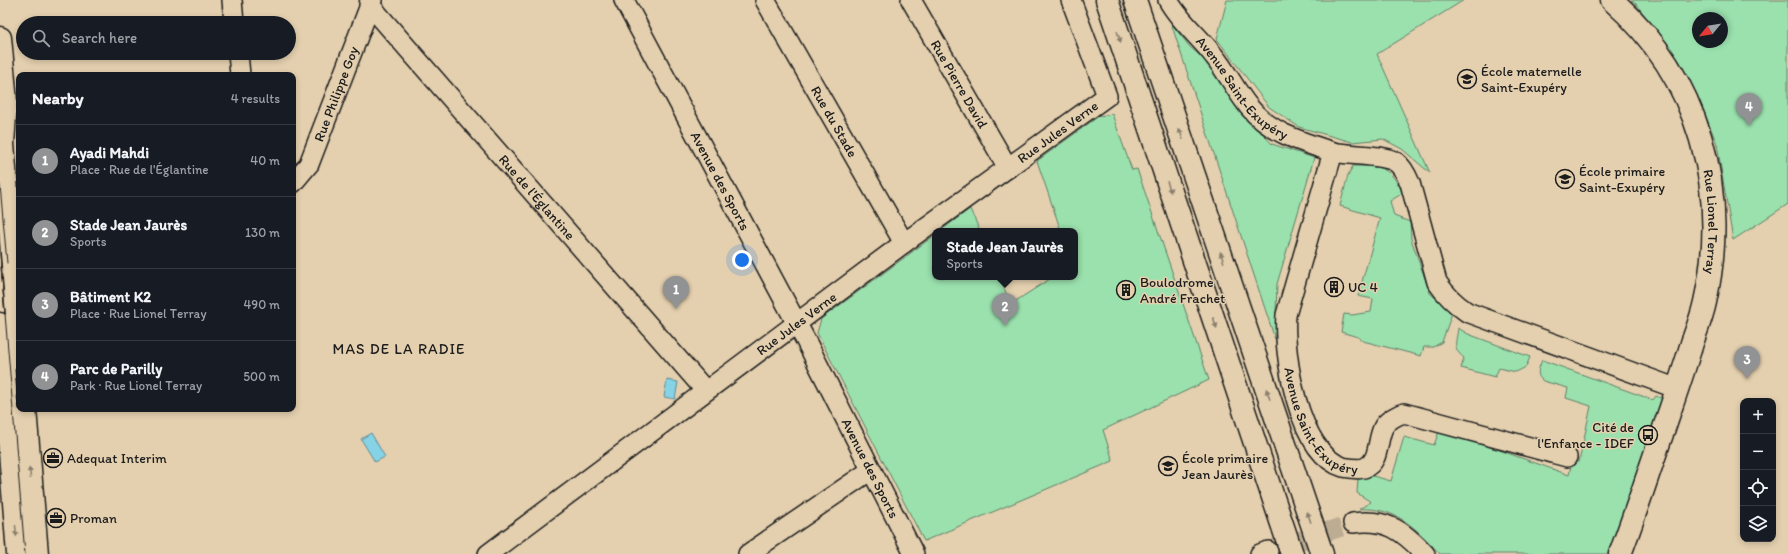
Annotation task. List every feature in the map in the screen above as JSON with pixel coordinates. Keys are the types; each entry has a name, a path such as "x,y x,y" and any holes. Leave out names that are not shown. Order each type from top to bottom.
{"main road":[{"path":"1106,0 1292,554"},
{"path":"1135,0 1322,554"},
{"name":"Rue Lionel Terray","path":"1612,0 1631,18 1666,62 1694,119 1706,154 1712,191 1714,228 1711,265 1705,303 1678,389 1620,554"},
{"path":"0,38 6,102 3,144 16,302"},
{"path":"0,324 8,363 18,554"},
{"path":"25,412 16,504 37,554"}],"street":[{"path":"232,0 233,16"},
{"name":"Avenue des Sports","path":"624,0 796,324 914,554"},
{"name":"Rue du Stade","path":"765,0 904,243"},
{"name":"Rue Pierre David","path":"911,0 1008,168"},
{"name":"Rue Jules Verne","path":"488,554 705,390 1107,96 1071,0"},
{"name":"Avenue Saint-Exupéry","path":"1168,0 1183,22 1214,55 1249,108 1266,123 1292,139 1333,152 1355,156 1386,158 1397,163 1403,170 1410,183 1437,282 1459,307 1467,312 1678,389"},
{"name":"Rue Philippe Goy","path":"296,179 309,164 371,2"},
{"name":"Rue de l'Églantine","path":"371,2 705,390"},
{"path":"239,60 240,72"},
{"name":"Avenue Saint-Exupéry","path":"1333,152 1286,315 1285,326 1287,362 1295,394 1307,428 1319,449 1337,465 1356,469 1369,466 1376,456 1384,426 1391,420 1404,413 1567,457"},
{"path":"748,554 871,470"},
{"path":"1353,523 1368,520 1385,524 1405,534 1425,554"}],"green space":[{"path":"1227,0 1464,0 1377,54 1430,173 1402,149 1383,139 1352,142 1299,127 1269,107 1217,39"},
{"path":"1631,0 1788,0 1788,204 1733,240 1717,144 1703,109 1680,64 1636,4"},
{"path":"1171,23 1190,47 1212,66 1241,109 1272,144 1314,158 1277,284 1275,339"},
{"path":"1112,114 1132,170 1137,169 1209,380 1103,430 1113,461 924,541 817,333 821,319 932,237 932,280 1000,280 1011,304 1048,280 1078,280 1078,228 1060,228 1037,161 1099,116"},
{"path":"1353,166 1371,166 1384,169 1398,184 1403,193 1390,201 1394,216 1410,222 1411,239 1430,293 1452,313 1442,342 1433,347 1424,347 1421,356 1363,341 1358,337 1341,332 1344,314 1352,315 1371,312 1373,299 1358,296 1380,218 1340,206 1348,175"},
{"path":"970,209 979,228 944,228"},
{"path":"1458,328 1468,334 1530,357 1526,367 1516,372 1499,368 1495,377 1461,368 1464,358 1456,348"},
{"path":"1542,360 1653,400 1656,396 1663,399 1608,554 1440,554 1423,536 1405,521 1385,512 1373,509 1359,509 1371,502 1357,493 1358,479 1373,476 1391,481 1404,437 1434,445 1440,429 1569,475 1572,461 1579,462 1591,406 1566,398 1568,388 1543,381 1538,374"}],"water":[{"path":"667,380 678,382 675,399 664,397"},
{"path":"371,433 385,457 375,462 361,439"}],"tunnel":[{"path":"1268,551 1353,523"}],"tram line":[{"path":"0,185 7,263"},
{"path":"0,254 25,554"}],"place":[{"name":"École maternelle Saint-Exupéry","path":"1467,79"},
{"name":"Parc de Parilly","path":"1749,126"},
{"name":"École primaire Saint-Exupéry","path":"1565,179"},
{"name":"UC 4","path":"1334,287"},
{"name":"Boulodrome André Frachet","path":"1126,290"},
{"name":"Ayadi Mahdi","path":"676,309"},
{"name":"Stade Jean Jaurès","path":"1005,326"},
{"name":"Bâtiment K2","path":"1747,379"},
{"name":"Cité de l'Enfance - IDEF","path":"1648,435"},
{"name":"Adequat Interim","path":"53,458"},
{"name":"École primaire Jean Jaurès","path":"1168,466"},
{"name":"Proman","path":"56,518"}],"district":[{"name":"MAS DE LA RADIE","path":"399,349"}]}
